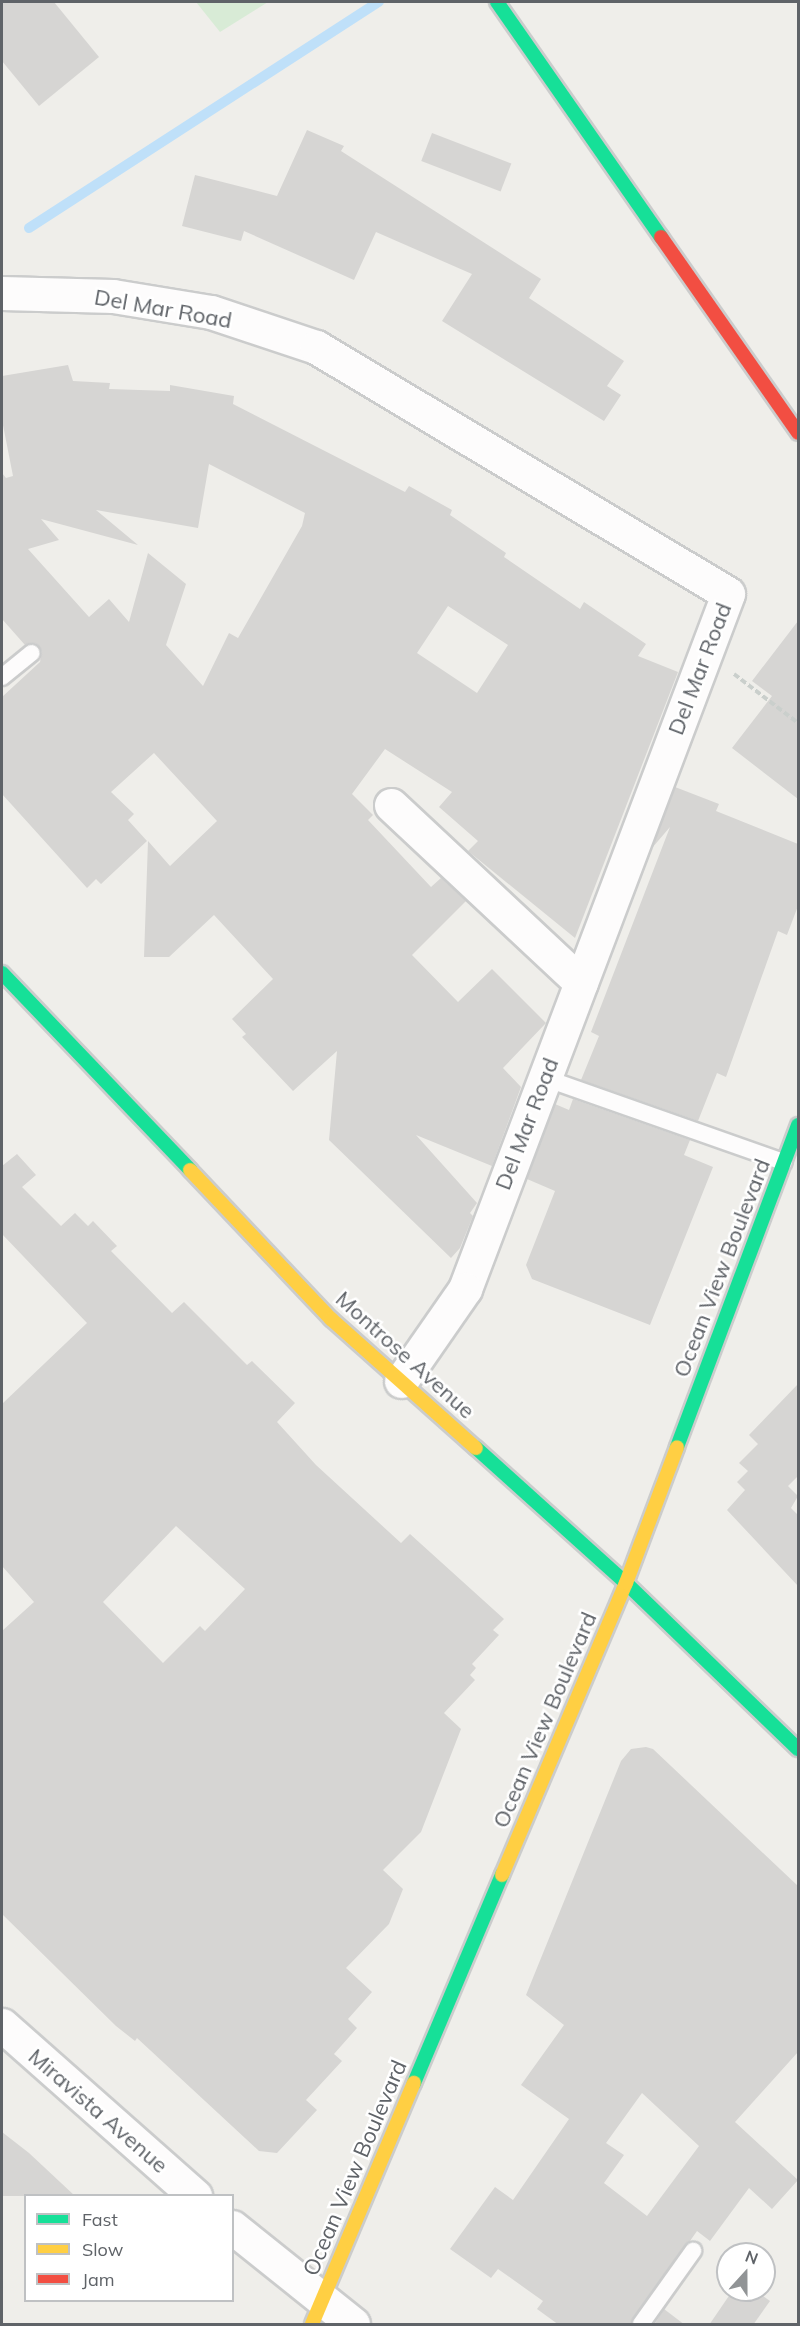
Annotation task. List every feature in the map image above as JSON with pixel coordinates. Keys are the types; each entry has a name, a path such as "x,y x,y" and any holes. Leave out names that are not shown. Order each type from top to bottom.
{"main road":[{"path":"497,2 798,433"},
{"name":"Montrose Avenue","path":"2,973 331,1318 626,1583 798,1749"},
{"name":"Ocean View Boulevard","path":"317,2313 626,1583 798,1125"}],"street":[{"name":"Del Mar Road","path":"2,293 113,296 212,312 316,347 728,594 465,1289 401,1381"},
{"path":"392,805 581,983"},
{"name":"Miravista Avenue","path":"2,2025 193,2194"},
{"path":"234,2229 317,2313 353,2325"}],"lane":[{"path":"2,677 32,653"},
{"path":"545,1078 784,1162"},
{"path":"641,2325 693,2252"}],"path":[{"path":"730,672 798,723"}],"green space":[{"path":"196,2 268,2 220,32"}],"building":[{"path":"2,2 54,2 99,57 39,106 2,61"},
{"path":"307,130 344,146 341,151 541,279 529,298 624,361 607,386 621,395 604,421 442,321 472,274 376,232 354,280 244,231 241,241 182,226 195,175 277,196"},
{"path":"432,133 511,163 501,191 421,161"},
{"path":"68,365 73,381 110,383 109,389 170,391 170,385 234,396 233,404 405,492 409,486 452,510 450,515 506,553 504,557 580,609 584,602 646,644 638,656 678,672 575,938 468,851 478,841 439,807 452,792 385,749 352,794 373,815 368,820 431,887 441,878 466,901 412,955 458,1002 492,969 546,1023 503,1068 521,1087 492,1166 416,1135 477,1203 470,1213 473,1216 460,1248 451,1258 329,1140 337,1051 293,1091 242,1037 246,1034 232,1019 273,979 214,915 169,957 144,957 148,841 170,866 217,821 154,753 111,792 134,814 128,820 147,841 101,884 96,879 87,888 2,794 2,697 40,662 42,652 35,643 25,645 2,619 2,473 6,478 13,476 2,420 2,376","holes":["209,464 305,513 302,526 238,638 229,633 203,686 166,645 186,584 148,553 129,622 109,599 89,617 28,549 59,540 41,519 138,545 96,510 198,528","448,606 508,645 477,693 417,653"]},
{"path":"798,621 798,799 732,748 772,696 752,681"},
{"path":"675,787 719,804 716,811 798,844 798,906 787,935 778,931 726,1077 717,1073 698,1121 581,1080 599,1036 591,1032 670,827 652,848"},
{"path":"573,1099 690,1140 684,1155 713,1167 650,1325 532,1279 526,1265 555,1191 527,1179 555,1104 569,1110"},
{"path":"17,1154 36,1175 22,1187 61,1226 75,1213 88,1226 93,1221 117,1246 111,1251 172,1313 184,1302 247,1365 252,1361 295,1403 277,1422 316,1465 401,1543 410,1534 504,1619 493,1630 499,1635 472,1664 476,1668 470,1675 475,1680 444,1713 461,1729 421,1832 383,1870 403,1889 389,1924 346,1968 372,1992 348,2019 357,2028 334,2054 342,2061 306,2100 317,2110 277,2153 259,2151 137,2038 135,2041 116,2026 2,1914 2,1631 34,1602 2,1566 2,1404 87,1323 2,1234 2,1166","holes":["176,1526 245,1589 205,1631 200,1626 163,1663 103,1602"]},
{"path":"798,1384 798,1476 788,1486 798,1496 791,1508 798,1515 798,1586 727,1510 745,1490 737,1482 748,1471 739,1463 758,1444 749,1435"},
{"path":"646,1747 653,1749 798,1886 798,2052 735,2122 798,2180 772,2209 749,2188 710,2241 697,2231 631,2325 559,2325 537,2309 543,2301 498,2269 491,2278 450,2249 495,2187 513,2200 569,2119 521,2085 564,2025 526,1995 621,1761 631,1749","holes":["642,2093 699,2146 647,2216 604,2183 624,2155 606,2143"]},
{"path":"2,2132 29,2153 73,2194 24,2194 24,2196 2,2196"},
{"path":"725,2302 769,2302 753,2325 709,2325"},
{"path":"664,2309 685,2325 654,2325"}],"waterway":[{"path":"29,228 379,2"}],"traffic: fast":[{"path":"497,2 661,237"},
{"path":"2,973 190,1170"},
{"path":"677,1447 798,1125"},
{"path":"476,1448 626,1583 798,1749"},
{"path":"414,2083 502,1875"}],"traffic: slow":[{"path":"190,1170 331,1319 476,1448"},
{"path":"502,1875 626,1583 677,1447"},
{"path":"312,2324 414,2083"}],"traffic: jam":[{"path":"661,237 798,433"}]}
